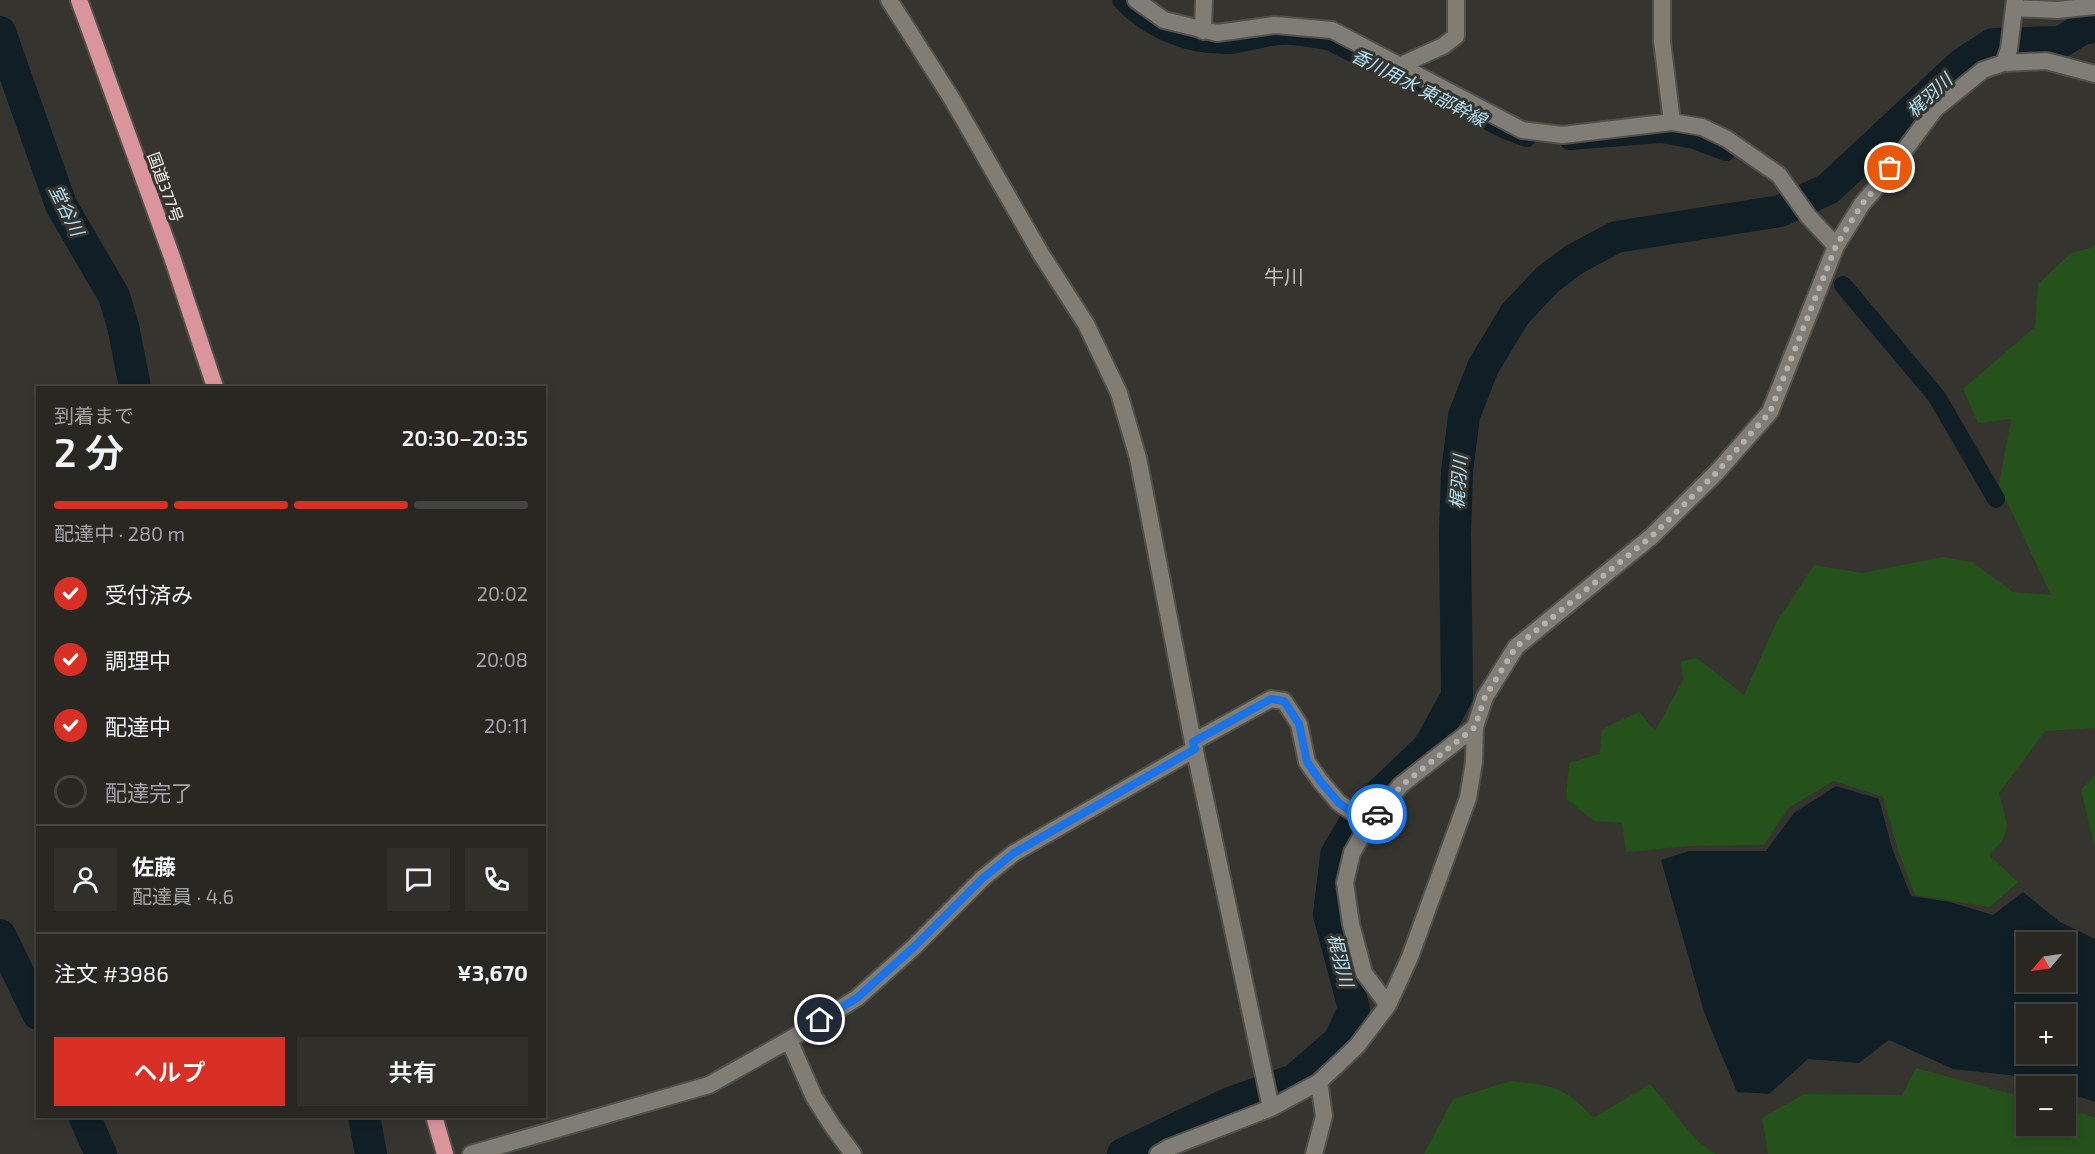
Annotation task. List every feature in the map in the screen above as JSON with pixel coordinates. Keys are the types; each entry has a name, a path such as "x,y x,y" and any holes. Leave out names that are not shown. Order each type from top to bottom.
{"highway":[{"name":"国道377号","path":"79,0 172,257 215,386"},
{"path":"435,1118 445,1154"}],"street":[{"path":"889,0 952,99 1041,254 1086,324 1119,393 1138,458 1194,746 1270,1104"},
{"path":"1136,0 1164,20 1203,31 1217,33 1275,25 1332,30 1522,130 1563,135 1672,122 1702,127 1727,139 1779,175 1808,216 1836,246"},
{"path":"1203,31 1204,0"},
{"path":"1401,65 1443,46 1456,36 1456,0"},
{"path":"1662,0 1662,41 1672,122"},
{"path":"2006,56 2014,7 2057,9 2095,6"},
{"path":"1158,1154 1319,1082 1357,1046 1388,1005 1410,957 1468,798 1474,762 1475,727 1485,697 1516,647 1652,536 1717,472 1770,412 1836,246 1862,204 1935,109 1983,70 2006,56 2046,61 2095,74"},
{"path":"471,1154 709,1085 789,1040 857,998 914,947 983,878 1014,853 1271,699 1284,701 1299,724 1307,762 1321,782 1339,803 1366,822"},
{"path":"1388,1005 1364,973 1352,924 1346,883 1352,853 1366,822 1401,786 1475,727"},
{"path":"789,1040 814,1097 853,1154"},
{"path":"1314,1154 1324,1116 1319,1082"}],"green space":[{"path":"2095,244 2095,728 2045,731 1999,793 2006,819 2005,833 2003,839 1989,855 2018,882 1990,907 1915,895 1899,853 1883,797 1834,781 1788,808 1764,845 1690,846 1626,852 1622,823 1594,821 1566,799 1569,763 1600,754 1602,729 1639,712 1655,731 1683,680 1681,661 1697,658 1744,695 1777,621 1814,565 1862,573 1943,557 1972,562 2013,592 2051,595 1999,485 2011,419 1978,423 1963,389 2035,327 2038,284 2071,253 2090,248"},
{"path":"2095,775 2095,848 2081,790"},
{"path":"1916,1068 2016,1095 2016,1136 2076,1136 2076,1111 2095,1118 2095,1154 1768,1154 1762,1118 1804,1094 1902,1095"},
{"path":"1510,1081 1547,1086 1565,1093 1593,1118 1650,1084 1697,1141 1716,1154 1424,1154 1453,1099"}],"shaded area":[{"path":"1836,786 1879,799 1892,848 1911,896 1950,902 1993,915 2023,892 2060,922 2095,939 2095,1102 2076,1095 2076,1076 2017,1076 1953,1069 1889,1040 1859,1063 1808,1059 1769,1094 1737,1092 1704,1012 1661,860 1689,851 1766,851 1794,813"}],"waterway":[{"name":"香川用水 東部幹線","path":"1121,0 1156,28 1199,43 1229,45 1285,36 1330,42 1505,130 1527,138"},
{"name":"梶羽川","path":"1123,1154 1230,1103 1294,1080 1339,1041 1354,1009 1329,915 1336,855 1361,812 1429,747 1457,696 1455,533 1457,472 1464,416 1483,367 1515,314 1547,280 1575,259 1616,237 1780,211 1828,189 1962,64 1993,44 2061,42 2082,29 2095,27"},
{"name":"堂谷川","path":"0,32 61,205 114,296 123,326 135,386"},
{"name":"香川用水 東部幹線","path":"1569,141 1661,134 1694,140 1726,152"},
{"name":"香川用水 東部幹線","path":"1843,285 1937,397 1996,499"},
{"path":"0,935 36,1010"},
{"path":"85,1118 101,1154"},
{"name":"堂谷川","path":"364,1118 371,1154"}],"way so far":[{"path":"1377,814 1401,786 1475,727 1485,697 1516,647 1652,536 1717,472 1770,412 1799,334 1836,246 1862,204 1890,168"}],"district":[{"name":"牛川","path":"1284,276"}],"route":[{"path":"820,1020 857,998 914,947 983,878 1014,853 1195,749 1193,742 1271,699 1284,701 1299,724 1307,762 1339,803 1369,824 1377,814"}]}
